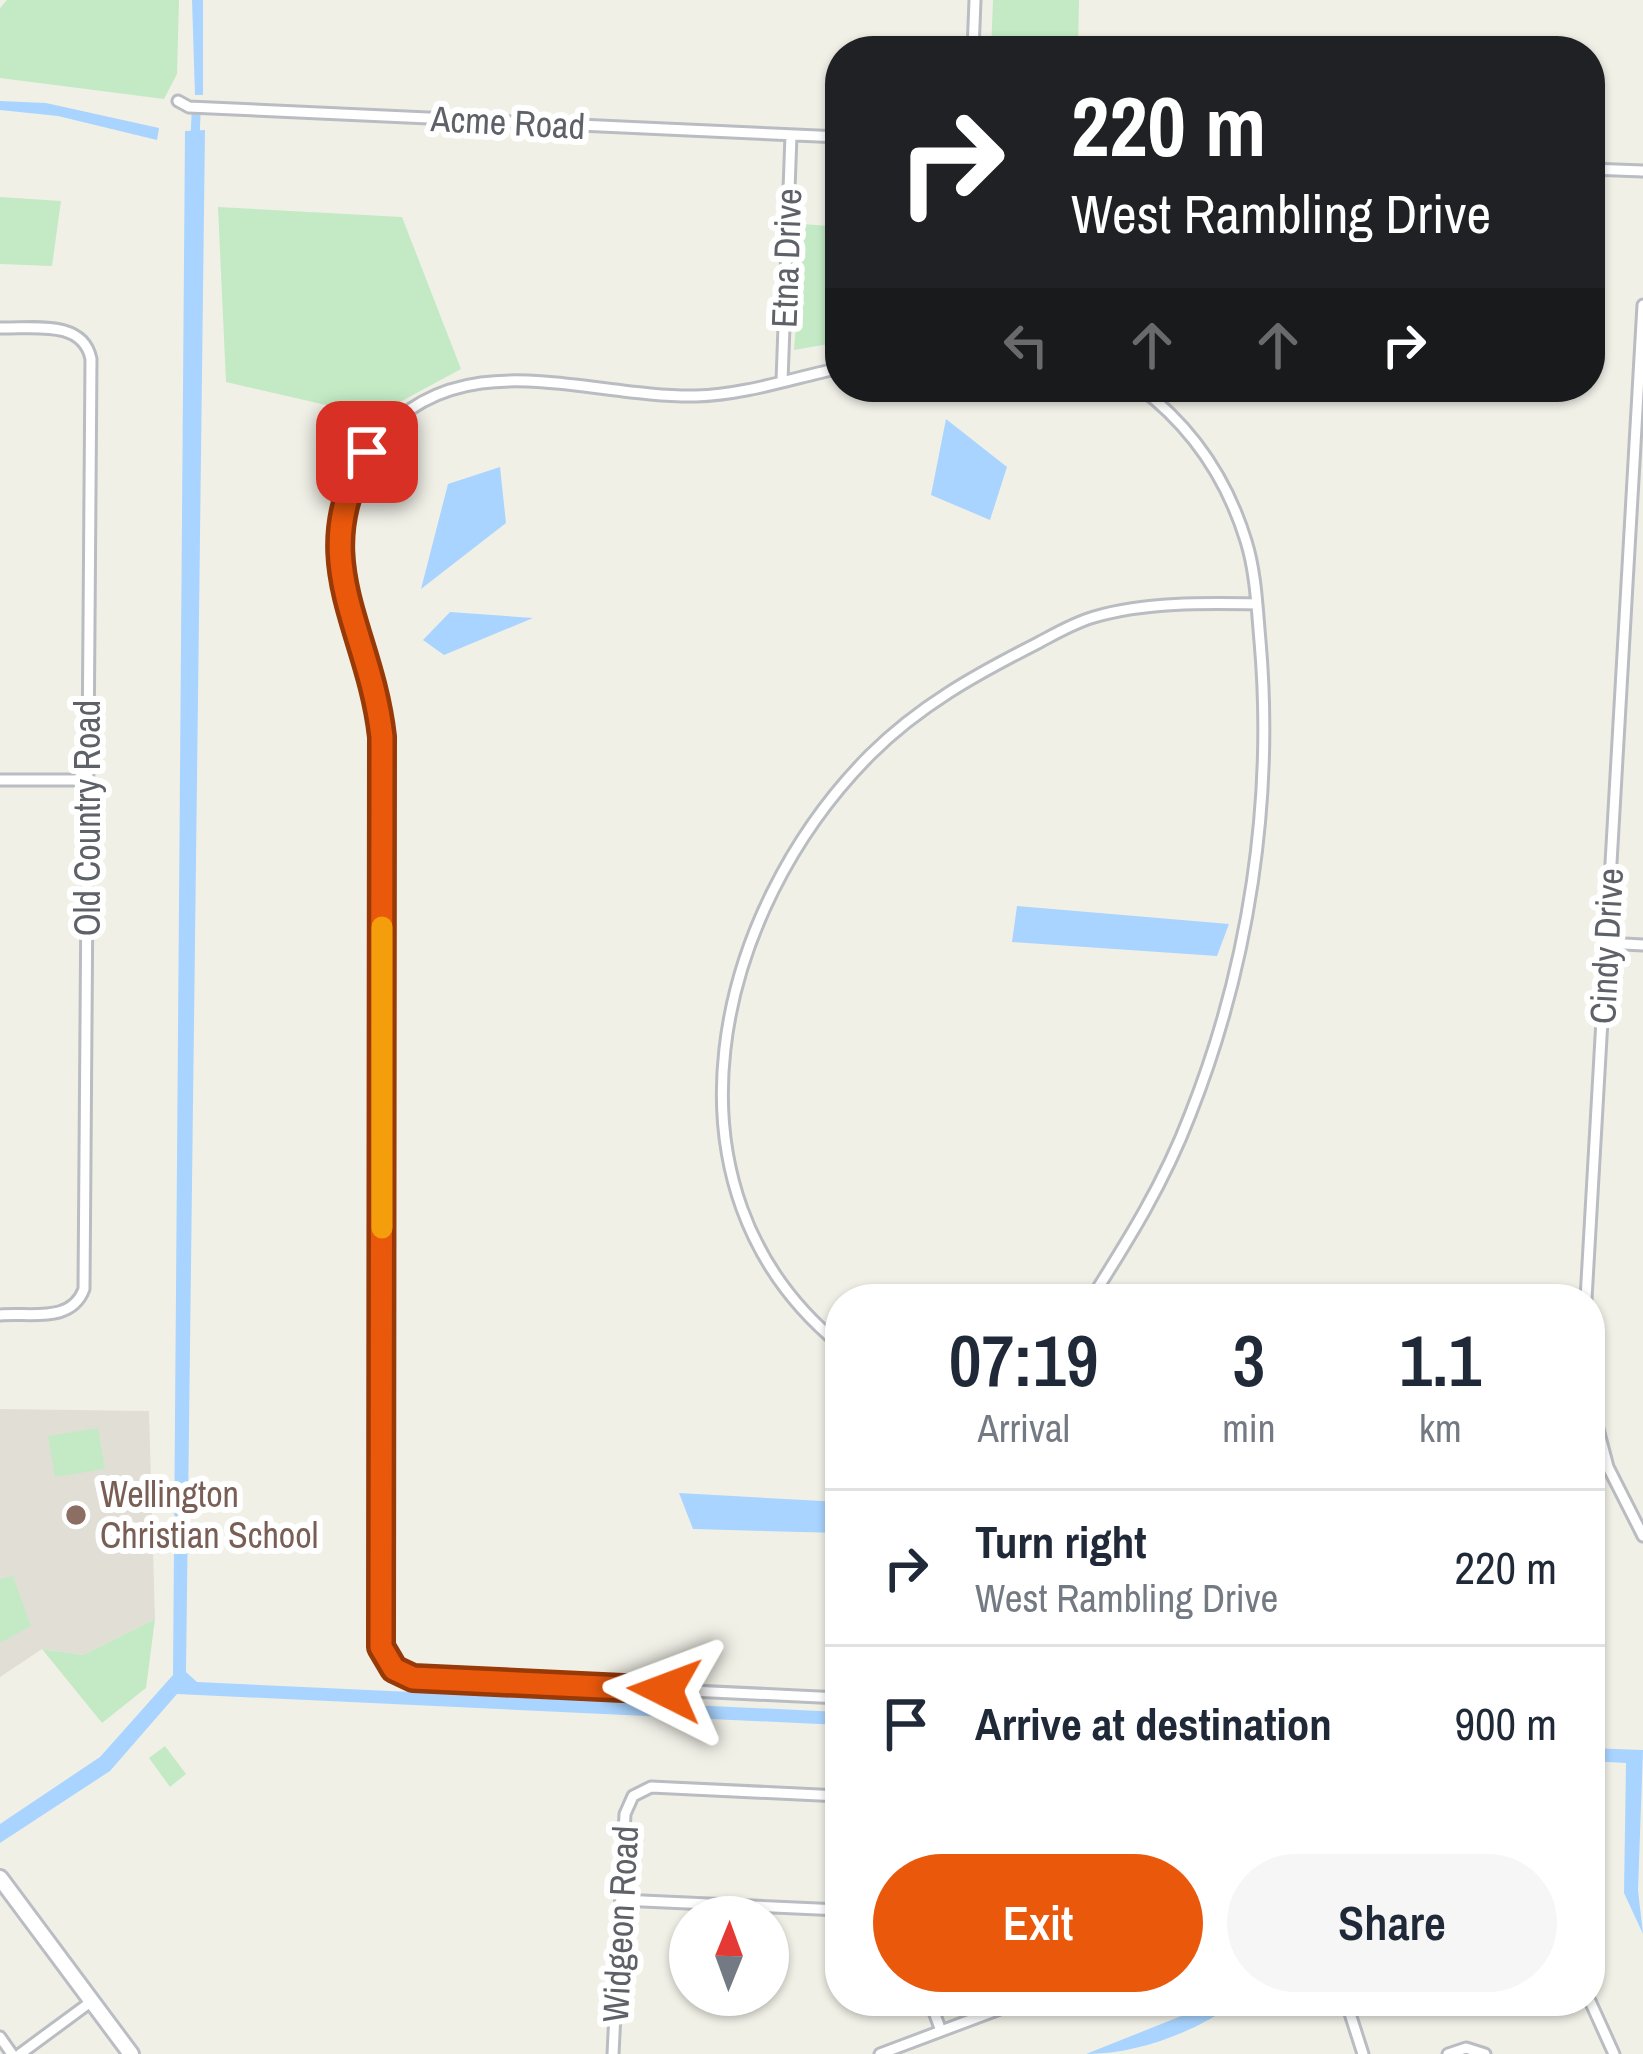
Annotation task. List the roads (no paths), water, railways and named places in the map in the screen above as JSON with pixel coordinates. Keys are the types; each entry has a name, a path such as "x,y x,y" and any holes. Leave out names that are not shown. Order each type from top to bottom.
{"street":[{"path":"974,36 975,0"},
{"name":"Acme Road","path":"178,101 204,108 825,136"},
{"name":"Etna Drive","path":"782,381 791,135"},
{"path":"1605,170 1643,171"},
{"name":"Cindy Drive","path":"1587,1284 1643,305"},
{"name":"Old Country Road","path":"0,328 67,331 79,336 90,352 84,1289 79,1302 62,1312 0,1315"},
{"path":"825,371 695,396 522,379 471,382 430,397 390,425 367,452 347,490 338,565 346,606 365,648 382,737 380,1632 389,1664 413,1678 825,1697"},
{"path":"1101,1284 1131,1242 1173,1157 1232,985 1260,814 1264,719 1248,545 1215,472 1192,436 1155,402"},
{"path":"825,1330 796,1300 747,1223 725,1131 723,1060 731,1004 757,924 788,861 823,810 872,754 976,674 1094,617 1128,610 1257,604"},
{"path":"0,779 88,780"},
{"path":"1606,943 1643,945"},
{"path":"1605,1456 1643,1536"},
{"name":"Widgeon Road","path":"614,2054 626,1814 633,1796 651,1787 825,1795"},
{"path":"0,1878 130,2054"},
{"path":"621,1900 669,1904"},
{"path":"789,1908 825,1909"},
{"path":"0,2037 16,2054 92,2001"},
{"path":"936,2016 941,2031"},
{"path":"880,2054 981,2016"},
{"path":"1351,2016 1363,2054"},
{"path":"1597,2016 1614,2054"},
{"path":"1448,2054 1466,2048 1485,2054"}],"water":[{"path":"192,0 203,0 203,95 195,95"},
{"path":"0,101 46,103 159,128 157,140 58,116 0,110"},
{"path":"205,130 186,1672 197,1682 825,1711 825,1724 177,1694 110,1771 0,1843 0,1824 100,1757 173,1675 185,131"},
{"path":"946,419 1007,467 990,520 931,495"},
{"path":"500,467 506,523 421,589 448,484"},
{"path":"450,612 533,618 444,655 423,640"},
{"path":"1017,906 1229,924 1217,956 1012,942"},
{"path":"679,1493 825,1501 825,1533 693,1529"},
{"path":"1605,1749 1643,1750 1638,1890 1643,1934 1624,1893 1626,1763 1605,1762"},
{"path":"1181,2016 1214,2016 1166,2039 1086,2054"}],"waterway":[{"path":"195,139 196,115"}],"place":[{"name":"Wellington Christian School","path":"76,1515"}]}
